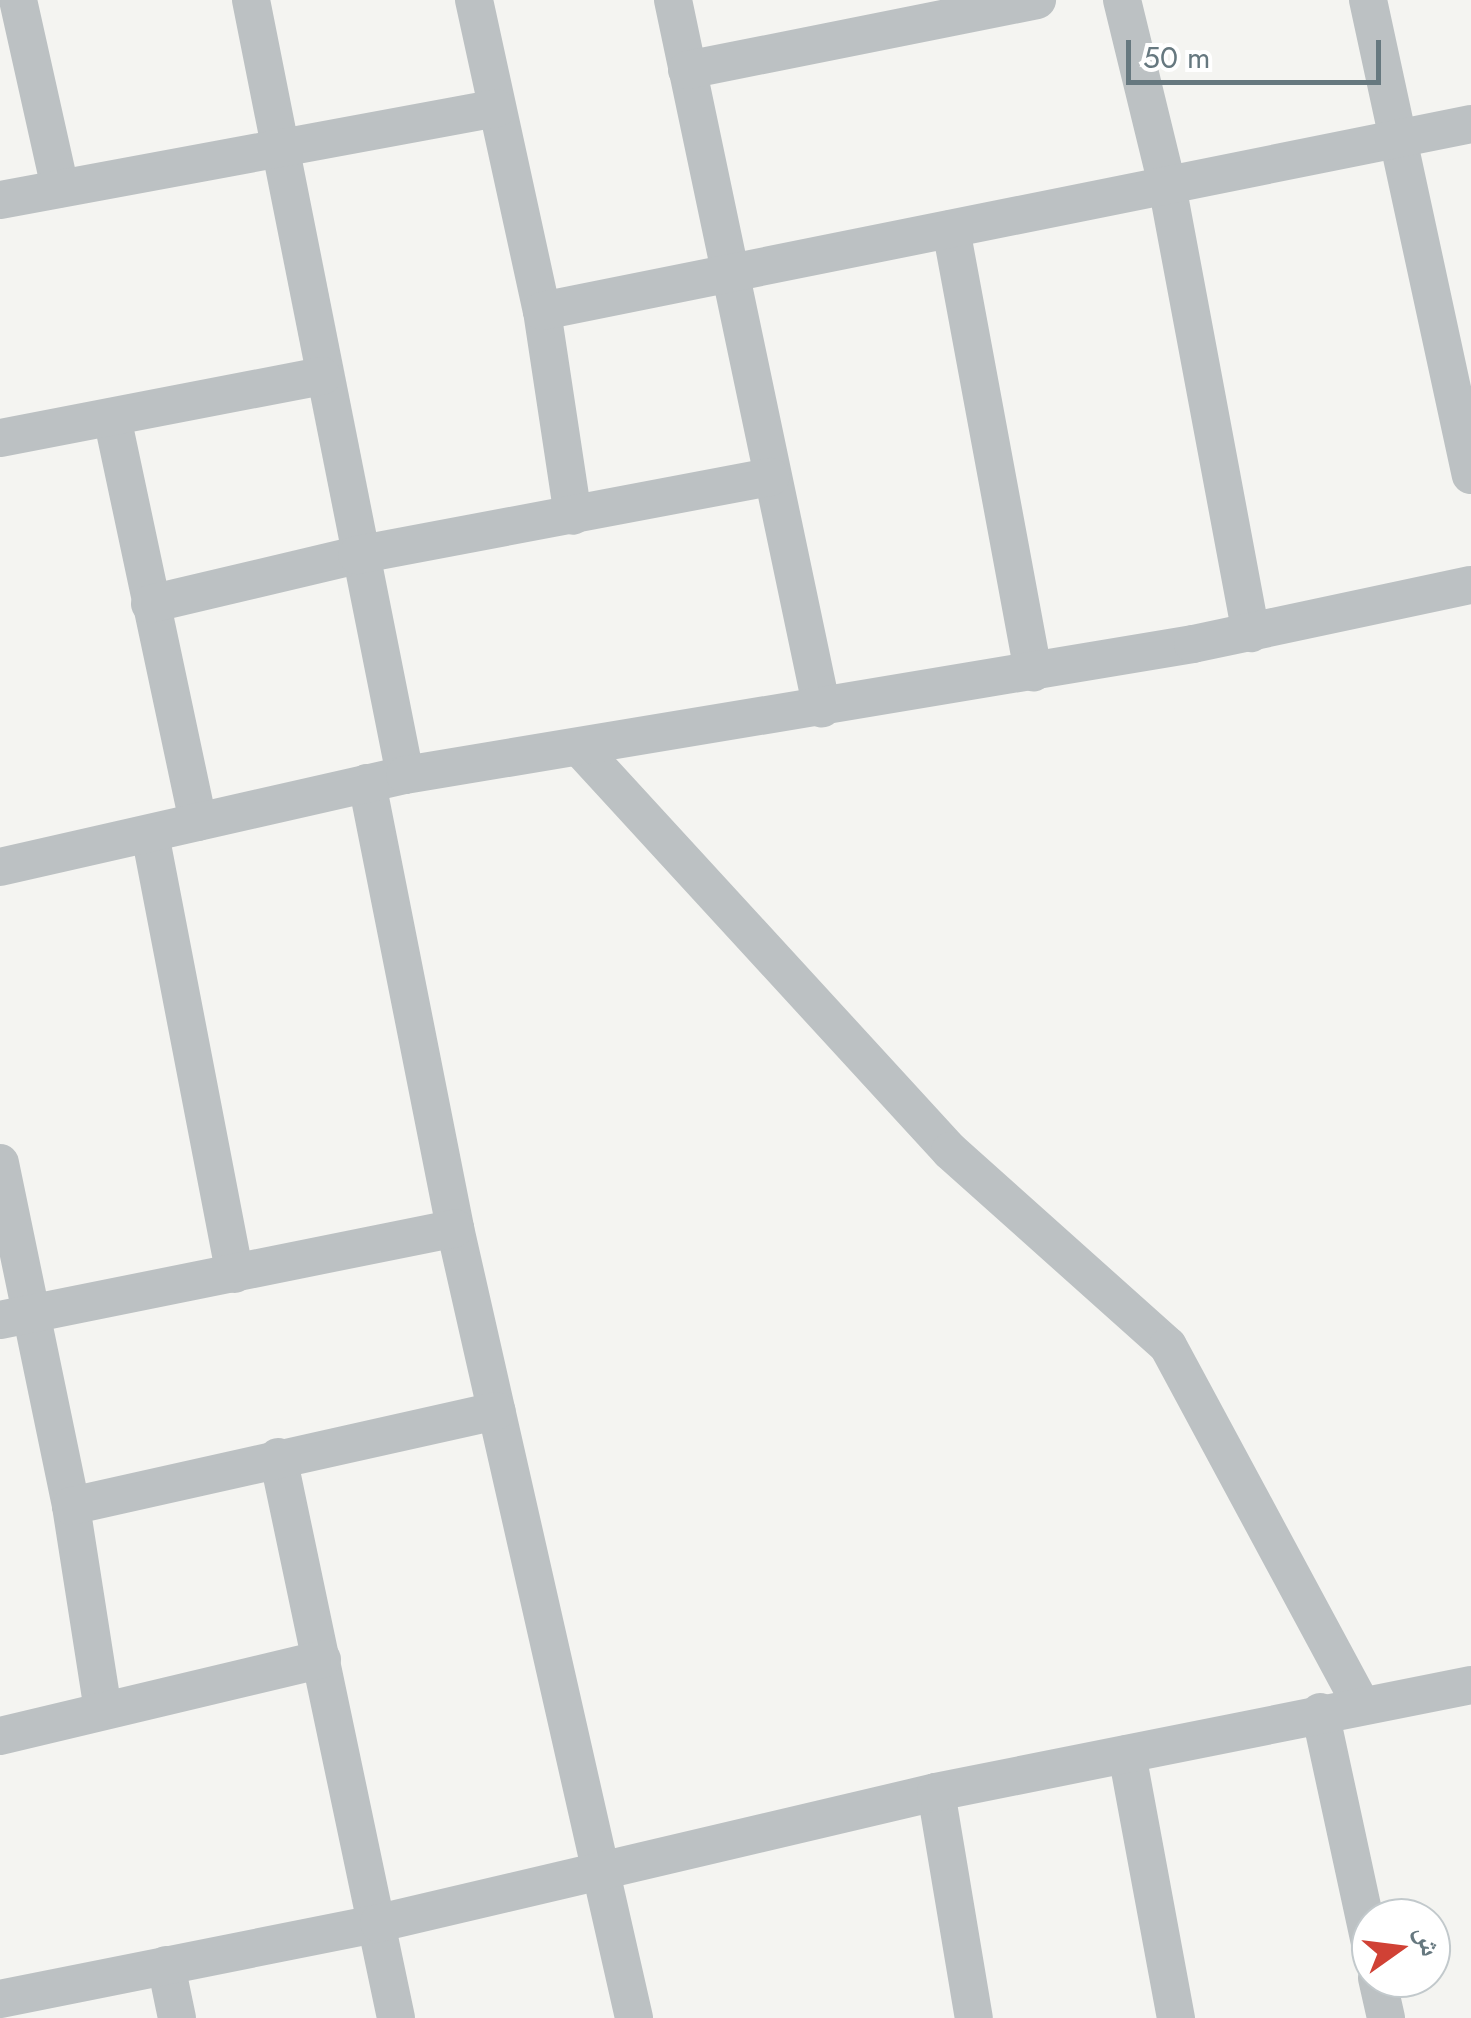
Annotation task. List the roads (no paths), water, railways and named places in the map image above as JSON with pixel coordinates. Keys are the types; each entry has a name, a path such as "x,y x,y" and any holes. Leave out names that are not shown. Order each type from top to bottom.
{"street":[{"path":"250,0 357,555 406,775"},
{"path":"474,0 542,311 574,516"},
{"path":"674,0 822,709"},
{"path":"687,70 898,13 1037,0"},
{"path":"1122,0 1167,185 1252,632"},
{"path":"1368,0 1471,476"},
{"path":"13,6 60,188"},
{"path":"0,200 497,108"},
{"path":"542,311 1471,124"},
{"path":"951,229 1033,672"},
{"path":"0,438 322,376"},
{"path":"112,418 198,822"},
{"path":"150,604 357,555 772,477"},
{"path":"0,868 406,775 1033,672 1252,632 1471,585"},
{"path":"580,749 950,1151 1168,1346 1205,1405 1361,1705"},
{"path":"367,783 455,1228 605,1871 634,2018"},
{"path":"150,834 235,1274"},
{"path":"0,1163 15,1318 71,1506 104,1711"},
{"path":"15,1318 455,1228"},
{"path":"71,1506 497,1411"},
{"path":"278,1457 396,2018"},
{"path":"0,1736 322,1659"},
{"path":"0,1999 379,1923 936,1792 1320,1712 1462,1696"},
{"path":"1320,1712 1360,1898"},
{"path":"1126,1754 1176,2018"},
{"path":"936,1792 974,2018"},
{"path":"166,1965 177,2018"}]}
